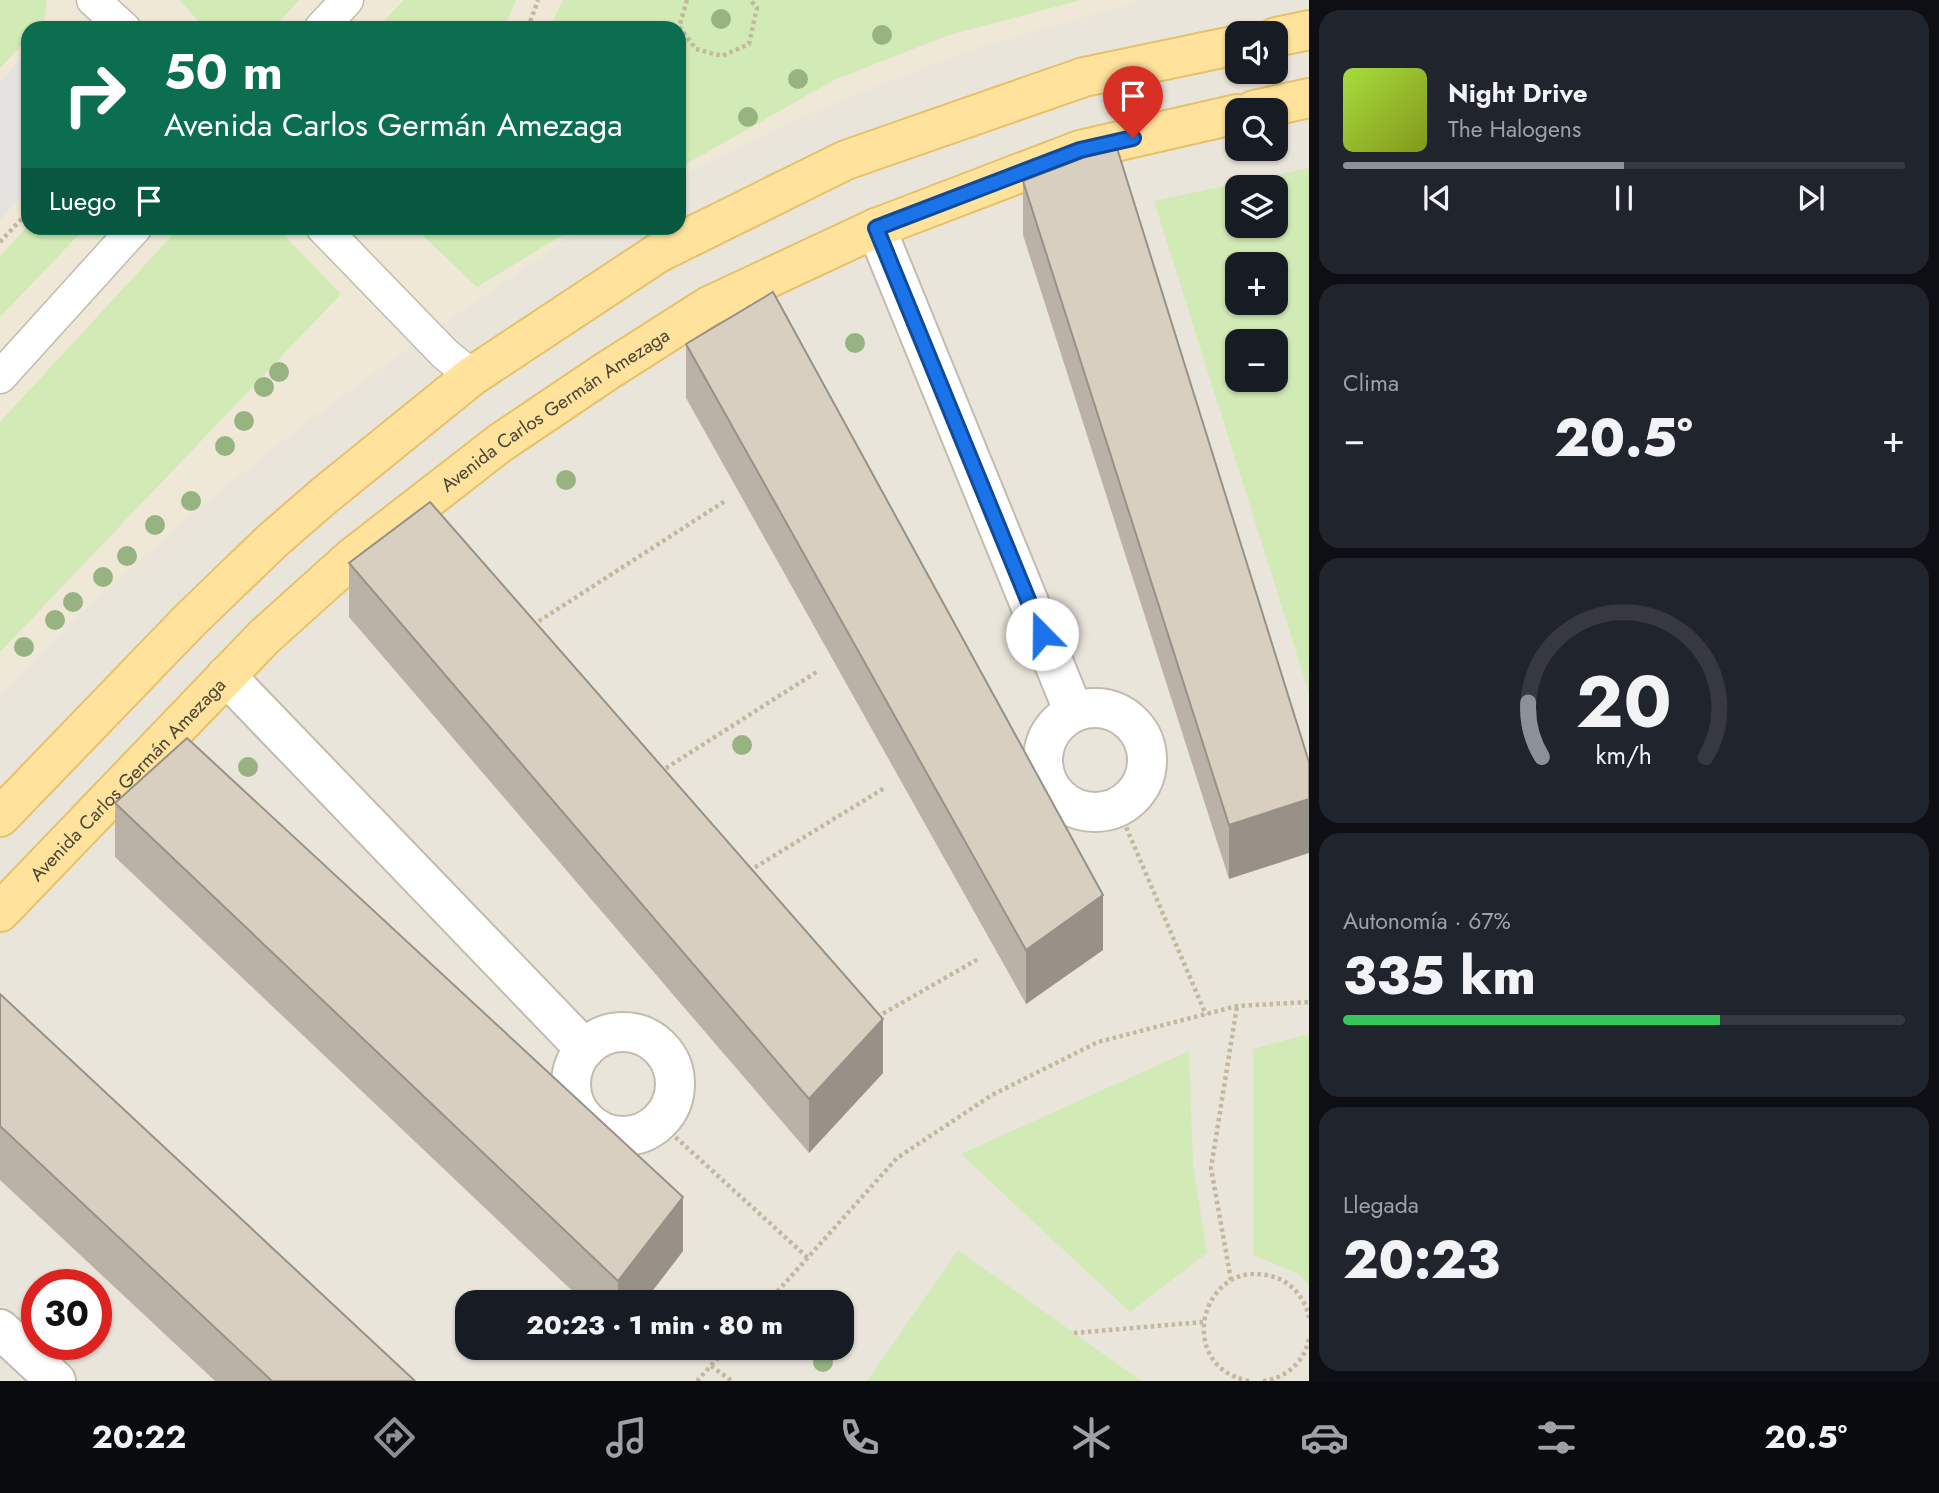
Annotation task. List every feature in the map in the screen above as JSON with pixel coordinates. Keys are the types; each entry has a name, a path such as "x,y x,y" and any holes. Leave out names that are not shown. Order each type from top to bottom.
{"main road":[{"path":"1288,34 1309,30"},
{"path":"0,817 190,620 272,541 374,454 472,376 658,253 846,160 1084,77 1225,48"},
{"path":"1288,103 1309,98"},
{"name":"Avenida Carlos Germán Amezaga","path":"0,912 264,637 352,557 517,431 709,306 876,228 1080,150 1225,117"}],"street":[{"path":"876,228 1073,710"},
{"path":"226,676 585,1049"},
{"path":"1099,708 1116,712 1131,720 1142,735 1147,750 1147,768 1142,785 1118,808 1100,813 1083,812 1067,805 1054,793 1045,778 1042,761 1046,743 1054,727 1073,710 1099,708"},
{"path":"613,1032 631,1032 660,1046 670,1060 676,1076 670,1109 660,1123 646,1133 629,1137 611,1135 594,1128 581,1116 573,1099 570,1082 575,1064 597,1038 613,1032"},
{"path":"0,1329 56,1381"}],"lane":[{"path":"93,0 116,21"},
{"path":"328,21 347,0"},
{"path":"0,377 129,235"},
{"path":"330,235 446,354 472,376"}],"path":[{"path":"530,21 538,0"},
{"path":"681,21 687,0"},
{"path":"686,36 696,49 722,56 749,44 757,8 750,0"},
{"path":"0,242 21,220"},
{"path":"526,630 725,501"},
{"path":"653,776 818,671"},
{"path":"741,876 886,787"},
{"path":"1118,808 1206,1014"},
{"path":"867,1022 980,958"},
{"path":"779,1290 897,1158 992,1095 1098,1042 1237,1006 1309,1002"},
{"path":"1231,1280 1211,1168 1237,1006"},
{"path":"660,1123 808,1258"},
{"path":"1249,1381 1237,1379 1222,1370 1210,1356 1204,1340 1203,1322 1208,1305 1217,1291 1231,1280 1249,1274 1267,1274 1284,1281 1298,1293 1307,1308 1309,1318"},
{"path":"1074,1333 1203,1322"},
{"path":"1263,1381 1272,1380 1288,1372 1300,1359 1309,1338"},
{"path":"697,1381 716,1360"},
{"path":"711,1366 732,1381"}],"shaded area":[{"path":"0,0 1309,0 1309,1381 0,1381"},
{"path":"0,0 1143,0 979,47 845,98 686,173 686,21 21,21 21,235 574,235 428,334 298,428 190,515 76,617 0,693"},
{"path":"21,59 21,197 0,220 0,82"}],"green space":[{"path":"0,0 47,0 44,21 21,21 21,46 0,68"},
{"path":"179,0 299,0 280,21 198,21"},
{"path":"404,0 516,0 507,21 384,21"},
{"path":"563,0 1081,0 949,35 834,80 686,164 686,21 553,21"},
{"path":"1309,168 1309,693 1154,201 1225,186 1225,238 1288,238 1288,175 1276,175"},
{"path":"21,234 78,235 0,317 0,256"},
{"path":"173,235 284,235 341,294 0,652 0,422"},
{"path":"422,235 562,235 477,287"},
{"path":"1304,1035 1309,1036 1309,1285 1297,1273 1253,1255 1253,1049"},
{"path":"1189,1051 1193,1165 1207,1253 1130,1312 961,1154"},
{"path":"958,1250 1141,1381 867,1381"}],"building":[{"path":"1116,145 1309,762 1309,799 1229,825 1023,181"},
{"path":"773,292 1103,895 1026,950 686,344"},
{"path":"430,502 883,1019 809,1099 349,563"},
{"path":"187,738 683,1197 618,1281 115,803"},
{"path":"0,994 415,1381 272,1381 0,1126"}],"route":[{"path":"1042,634 876,228 1080,150 1133,138"}]}
